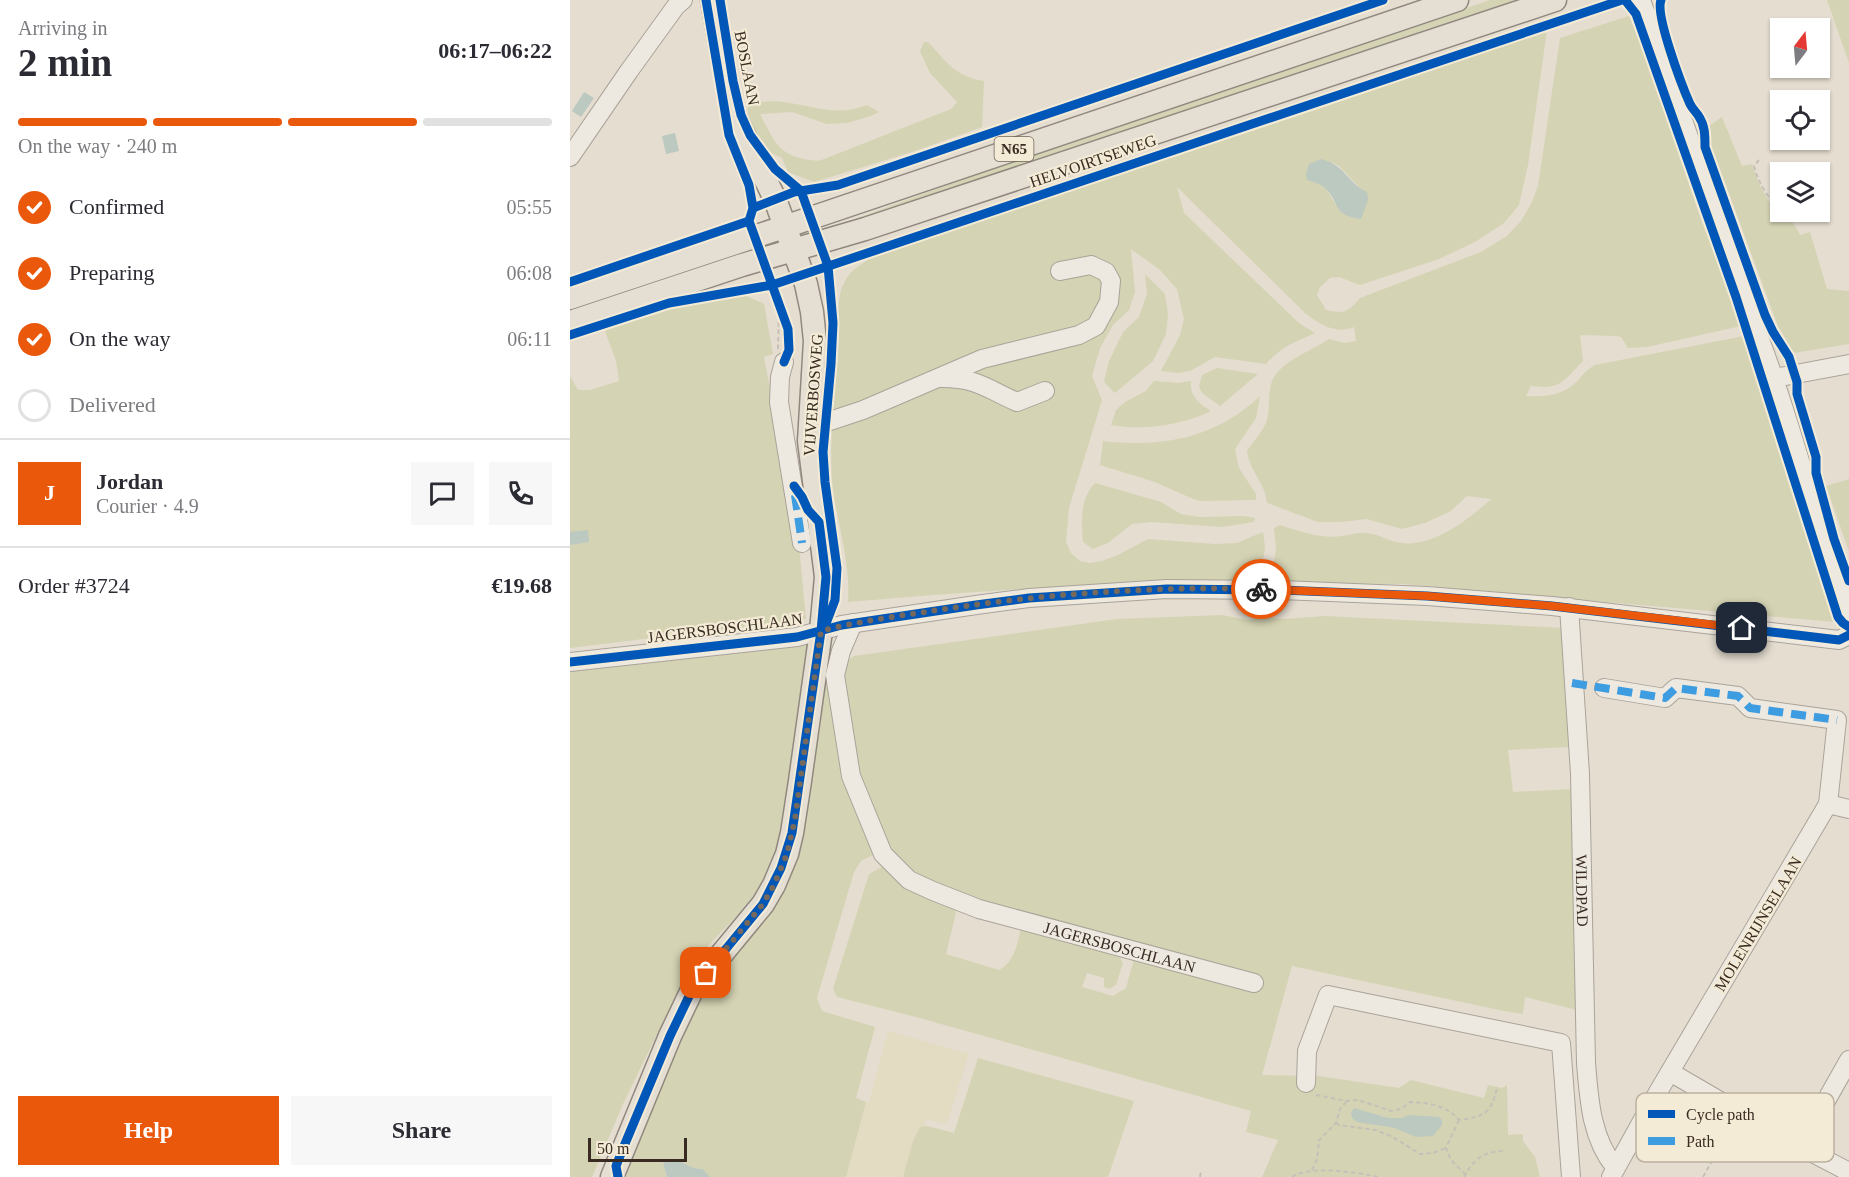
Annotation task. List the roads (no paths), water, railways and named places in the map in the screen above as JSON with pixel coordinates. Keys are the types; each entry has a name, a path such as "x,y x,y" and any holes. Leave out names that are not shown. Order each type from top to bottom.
{"main road":[{"name":"BOSLAAN","path":"712,0 729,100 775,199 794,250"},
{"name":"HELVOIRTSEWEG","path":"570,322 742,265 865,229 1555,0"},
{"name":"N65","path":"570,298 1442,2"},
{"name":"VIJVERBOSWEG","path":"612,1177 670,1036 692,990 763,904 782,868 792,833 821,631 826,577 802,478 809,428 815,341 806,284 794,250"}],"street":[{"path":"570,157 629,70 676,6 683,0"},
{"path":"1641,0 1775,378 1796,452 1849,615"},
{"name":"VIJVERBOSWEG","path":"809,428 863,410 982,359 1079,335 1096,326 1109,302 1111,281 1107,272 1091,265 1060,272"},
{"name":"VIJVERBOSWEG","path":"783,361 778,402 802,478 802,543"},
{"path":"1775,378 1849,364"},
{"name":"VIJVERBOSWEG","path":"940,378 961,378 981,383 1017,402 1045,391"},
{"name":"JAGERSBOSCHLAAN","path":"570,662 797,637 853,623 1029,598 1167,589 1281,590 1427,596 1569,607 1839,640 1849,635"},
{"name":"WILDPAD","path":"1569,607 1580,774 1588,1093 1598,1136 1613,1172"},
{"name":"JAGERSBOSCHLAAN","path":"853,623 841,651 835,675 851,776 883,854 909,880 979,909 1254,983"},
{"name":"MOLENRIJNSELAAN","path":"1605,688 1665,698 1676,688 1738,696 1750,708 1838,720 1828,804 1658,1093"},
{"path":"1828,804 1849,809"},
{"path":"1306,1083 1307,1051 1328,995 1562,1043 1571,1177"},
{"path":"1830,1093 1849,1060"},
{"path":"1670,1072 1707,1093"},
{"name":"MOLENRIJNSELAAN","path":"1613,1172 1636,1132"},
{"path":"1829,1162 1849,1172"}]}
